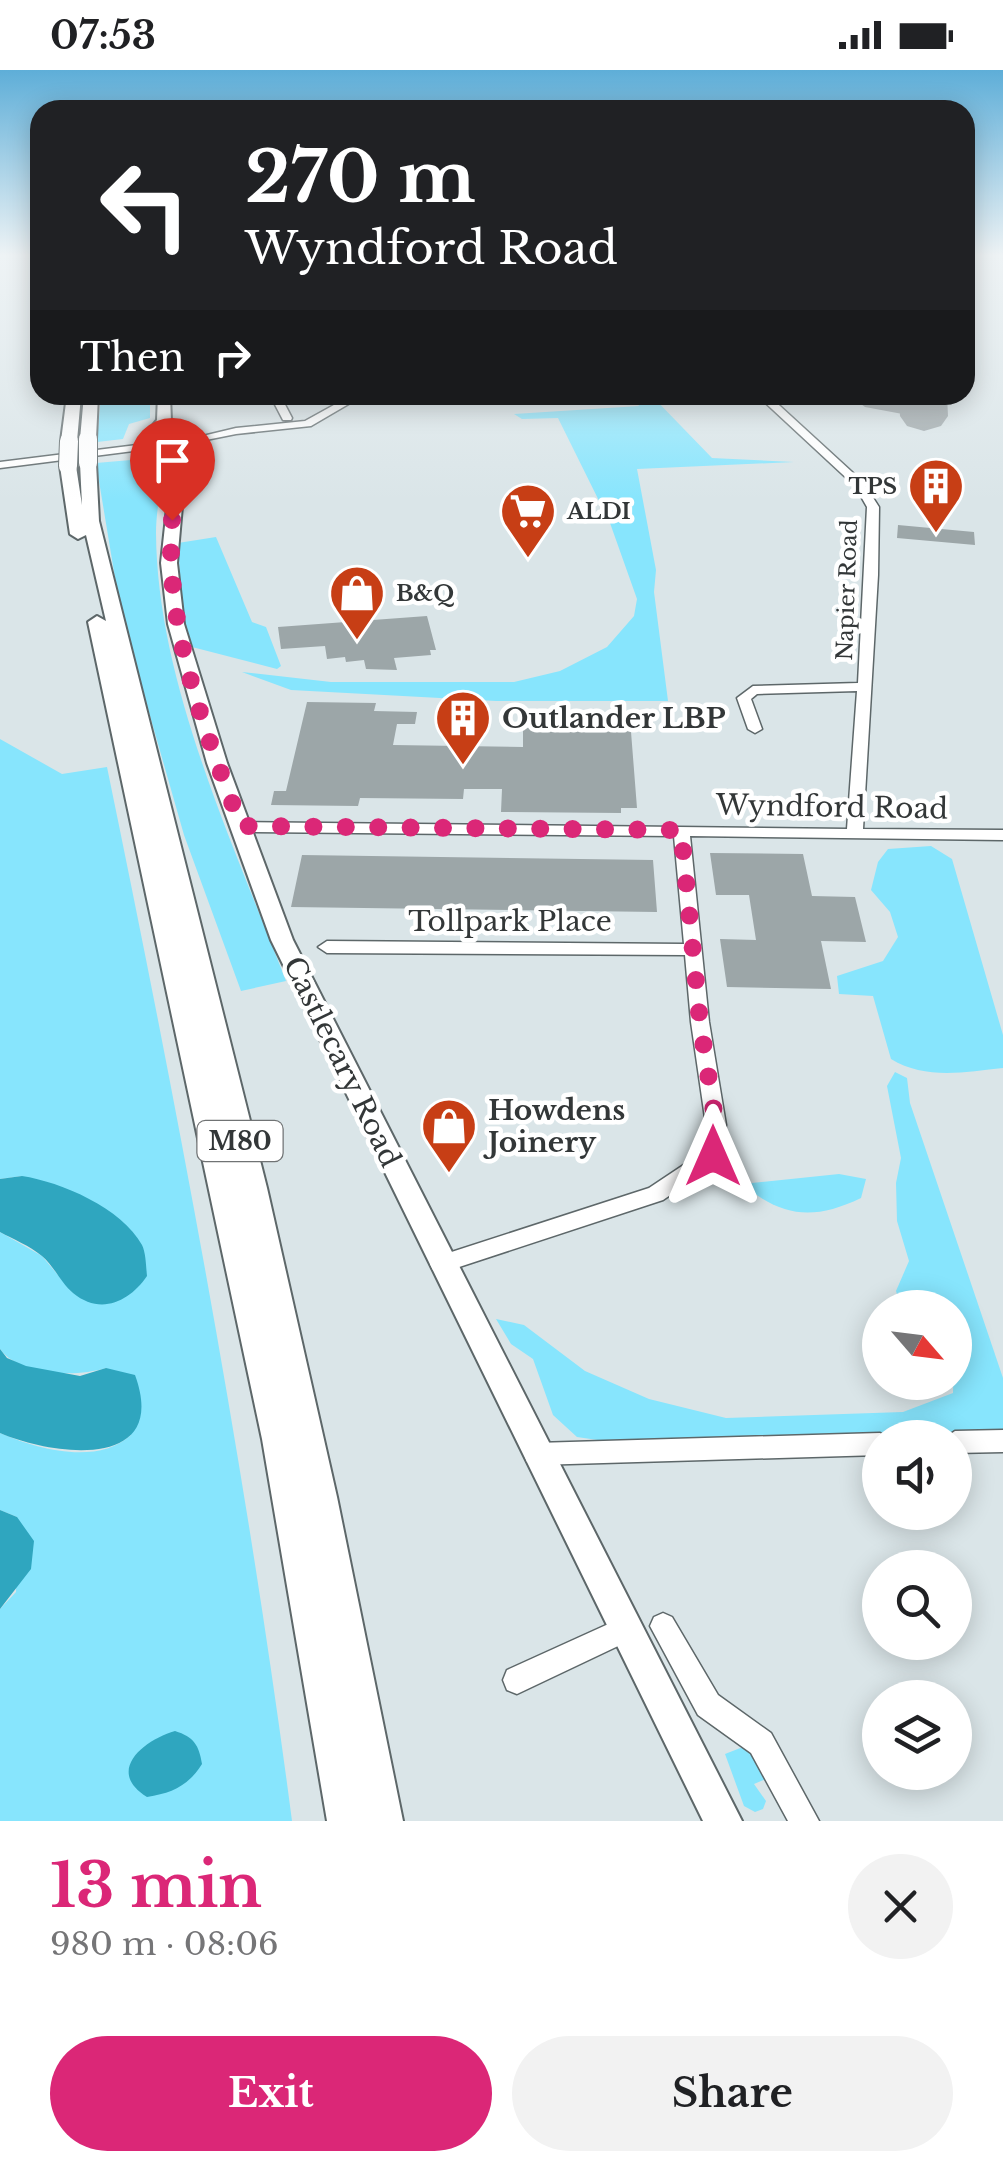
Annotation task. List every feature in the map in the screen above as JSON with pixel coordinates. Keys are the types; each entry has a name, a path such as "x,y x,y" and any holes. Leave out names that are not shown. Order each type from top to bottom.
{"highway":[{"name":"M80","path":"75,405 76,527 279,1439 348,1821"},
{"name":"M80","path":"89,405 78,452 91,521 252,1188 319,1497 382,1821"}],"main road":[{"path":"154,440 164,421 164,405"},
{"path":"154,440 187,436 176,420 176,405"},
{"name":"Castlecary Road","path":"187,436 179,461 169,563 176,624 216,763 282,940 719,1820"},
{"path":"154,440 179,461"}],"street":[{"path":"284,405 294,417"},
{"path":"187,436 264,428 342,405"},
{"name":"Napier Road","path":"773,405 859,484 873,506 854,832"},
{"path":"0,463 154,440"},
{"path":"755,729 744,698 752,690 865,687"},
{"name":"Wyndford Road","path":"241,826 1003,834"},
{"path":"442,1264 656,1194 702,1168 713,1156 716,1125 681,830"},
{"name":"Tollpark Place","path":"327,947 693,950"},
{"path":"972,1441 1003,1440"},
{"path":"536,1454 862,1445"},
{"path":"663,1626 708,1705 761,1743 804,1821"},
{"path":"517,1680 626,1629"}],"shaded area":[{"path":"100,405 150,405 150,418 129,424 123,439 97,442"},
{"path":"661,405 712,458 794,462 637,469 656,570 654,592 668,701 496,701 291,690 242,672 331,682 514,682 560,671 607,647 634,616 637,599 610,523 558,418 522,419 514,414"},
{"path":"166,457 156,533 169,646 202,761 286,981 241,991 184,835 121,614 96,463"},
{"path":"216,537 252,622 266,627 281,666 277,669 192,647 183,623 178,543"},
{"path":"0,739 62,774 107,767 209,1292 254,1556 292,1821 0,1821 0,1609 16,1592 17,1517 0,1510 0,1433 67,1452 101,1450 131,1435 106,1368 80,1373 35,1370 9,1358 0,1349 0,1232 42,1256 73,1293 22,1176 0,1179"},
{"path":"931,846 952,859 1003,1035 1003,1068 946,1073 904,1066 891,1059 873,996 839,994 837,976 883,961 898,937 890,912 871,890 878,862 888,849"},
{"path":"895,1072 907,1078 910,1103 1003,1378 1003,1431 972,1432 972,1420 862,1420 862,1436 625,1444 577,1437 553,1415 533,1359 511,1344 496,1319 524,1325 585,1371 649,1399 726,1418 903,1412 935,1400 972,1400 972,1290 896,1290 909,1261 897,1221 896,1183 901,1158 887,1086"},
{"path":"839,1174 866,1179 861,1198 813,1212 785,1209 742,1184"},
{"path":"22,1176 72,1191 120,1219 143,1248 147,1276 140,1285 114,1302 94,1304 69,1289 42,1256 0,1232 0,1179"},
{"path":"0,1349 7,1358 26,1366 80,1376 106,1368 135,1375 141,1406 136,1428 122,1442 101,1449 76,1450 0,1433"},
{"path":"0,1510 17,1517 34,1541 31,1569 0,1609"},
{"path":"175,1731 194,1743 202,1764 179,1787 147,1797 129,1777 129,1767 141,1749"},
{"path":"748,1745 766,1779 754,1784 766,1801 763,1809 755,1812 744,1806 725,1754"}],"building":[{"name":"TPS","path":"898,525 974,532 975,545 897,538"},
{"name":"B&Q","path":"427,616 436,650 430,650 431,655 394,658 397,670 366,669 364,660 346,662 345,657 327,659 325,646 281,649 278,627"},
{"name":"Outlander LBP","path":"307,702 376,703 374,711 417,712 415,724 397,724 393,745 523,747 523,728 583,729 583,718 630,719 637,808 621,808 621,813 501,812 502,789 464,789 463,799 360,798 358,806 271,805 274,791 286,791"},
{"path":"710,853 803,854 812,896 855,897 866,942 821,941 831,989 727,987 720,939 756,940 749,895 716,895"},
{"path":"302,855 653,860 657,912 291,907"}],"taxiway":[{"path":"884,405 924,412"}],"runway":[{"path":"923,405 924,416"}],"place":[{"name":"TPS","path":"936,535"},
{"name":"ALDI","path":"528,560"},
{"name":"B&Q","path":"357,642"},
{"name":"Outlander LBP","path":"463,767"},
{"name":"Howdens Joinery","path":"449,1175"}],"route":[{"path":"172,520 169,563 176,624 216,763 241,826 681,830 700,1022 716,1125 713,1156"}]}
